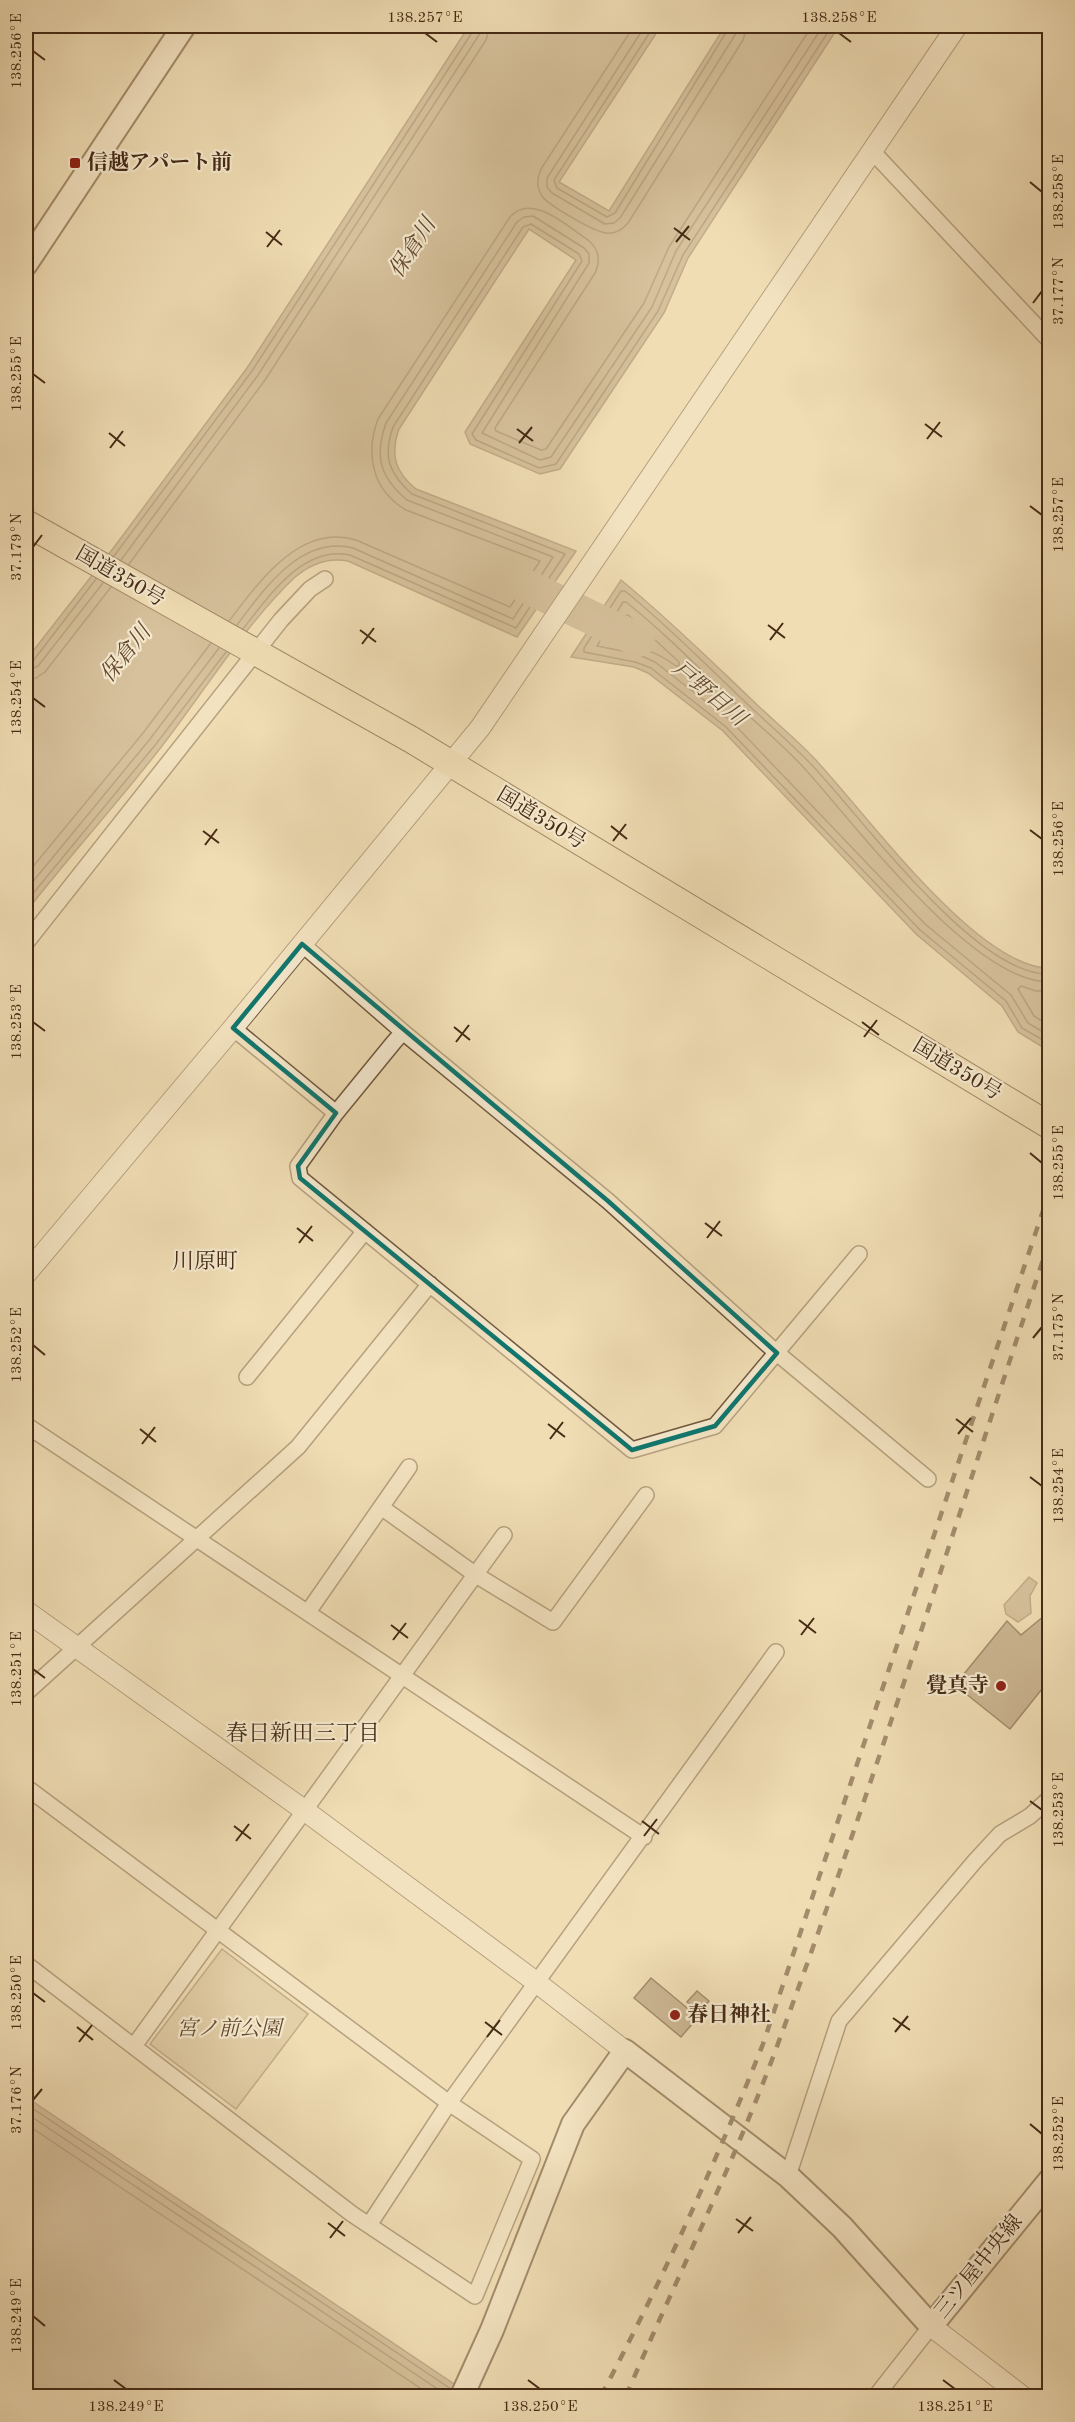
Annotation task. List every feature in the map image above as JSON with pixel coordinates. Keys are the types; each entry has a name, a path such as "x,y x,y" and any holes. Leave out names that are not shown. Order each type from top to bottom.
{"highway":[{"name":"国道350号","path":"26,523 451,764 1050,1126"}],"main road":[{"path":"26,264 184,26"},
{"path":"462,2397 486,2344 573,2124 625,2051 788,2176 842,2227 931,2326"},
{"name":"三ツ屋中央線","path":"931,2326 1050,2180"}],"street":[{"path":"26,1274 233,1028 480,728 957,26"},
{"path":"872,151 1050,341"},
{"path":"26,943 250,651 310,589 325,579"},
{"path":"302,944 403,1032 608,1201 777,1353 928,1479"},
{"path":"233,1028 336,1113"},
{"path":"403,1032 336,1113 298,1166 300,1178 632,1450 716,1426 859,1254"},
{"path":"248,1377 365,1231"},
{"path":"26,1693 298,1447 430,1284"},
{"path":"26,1425 199,1538 644,1837"},
{"path":"308,1612 409,1467"},
{"path":"381,1507 476,1575 553,1622 646,1495"},
{"path":"134,2046 504,1535"},
{"path":"26,1611 78,1646 304,1810 625,2051"},
{"path":"369,2225 448,2103 644,1837 776,1652"},
{"path":"26,1787 448,2103 531,2159 475,2296 369,2225 26,1965"},
{"path":"788,2176 839,2021 981,1854 1000,1834 1030,1816 1050,1798"},
{"path":"876,2397 931,2326 1022,2397"}],"highlighted area":[{"path":"302,944 608,1201 777,1353 715,1426 632,1450 300,1178 298,1166 336,1113 233,1028"}],"green space":[{"name":"宮ノ前公園","path":"222,1949 308,2014 236,2109 150,2044"}],"water":[{"name":"保倉川","path":"469,26 661,26 559,182 609,211 725,26 839,26 688,258 664,313 560,469 540,474 470,444 465,432 576,260 529,229 399,429 395,447 396,462 403,476 416,489 576,551 517,637 348,561 326,561 306,569 294,578 258,617 162,746 26,912 26,660 115,546 247,368"},
{"path":"621,580 806,750 891,847 956,915 989,942 1020,961 1049,968 1049,1051 1018,1032 1002,1006 916,934 723,731 648,673 634,667 571,657"},
{"path":"1029,1577 1037,1583 1030,1596 1031,1613 1018,1622 1006,1614 1004,1605"},
{"path":"26,2097 472,2396 26,2396"}],"building":[{"path":"1050,1611 1050,1679 1010,1729 955,1685 1007,1621 1021,1635"},
{"path":"651,1978 698,2017 681,2037 634,1998"},
{"path":"697,1991 709,2001 699,2012 687,2002"}],"waterway":[{"name":"戸野目川","path":"503,575 638,640"}],"railway":[{"path":"601,2396 686,2223 763,2044 1050,1190"},
{"path":"626,2396 759,2093 813,1949 1050,1239"}],"place":[{"name":"信越アパート前","path":"75,163"},
{"name":"覺真寺","path":"1001,1686"},
{"name":"春日神社","path":"675,2015"}],"district":[{"name":"川原町","path":"205,1262"},
{"name":"春日新田三丁目","path":"303,1734"}]}
